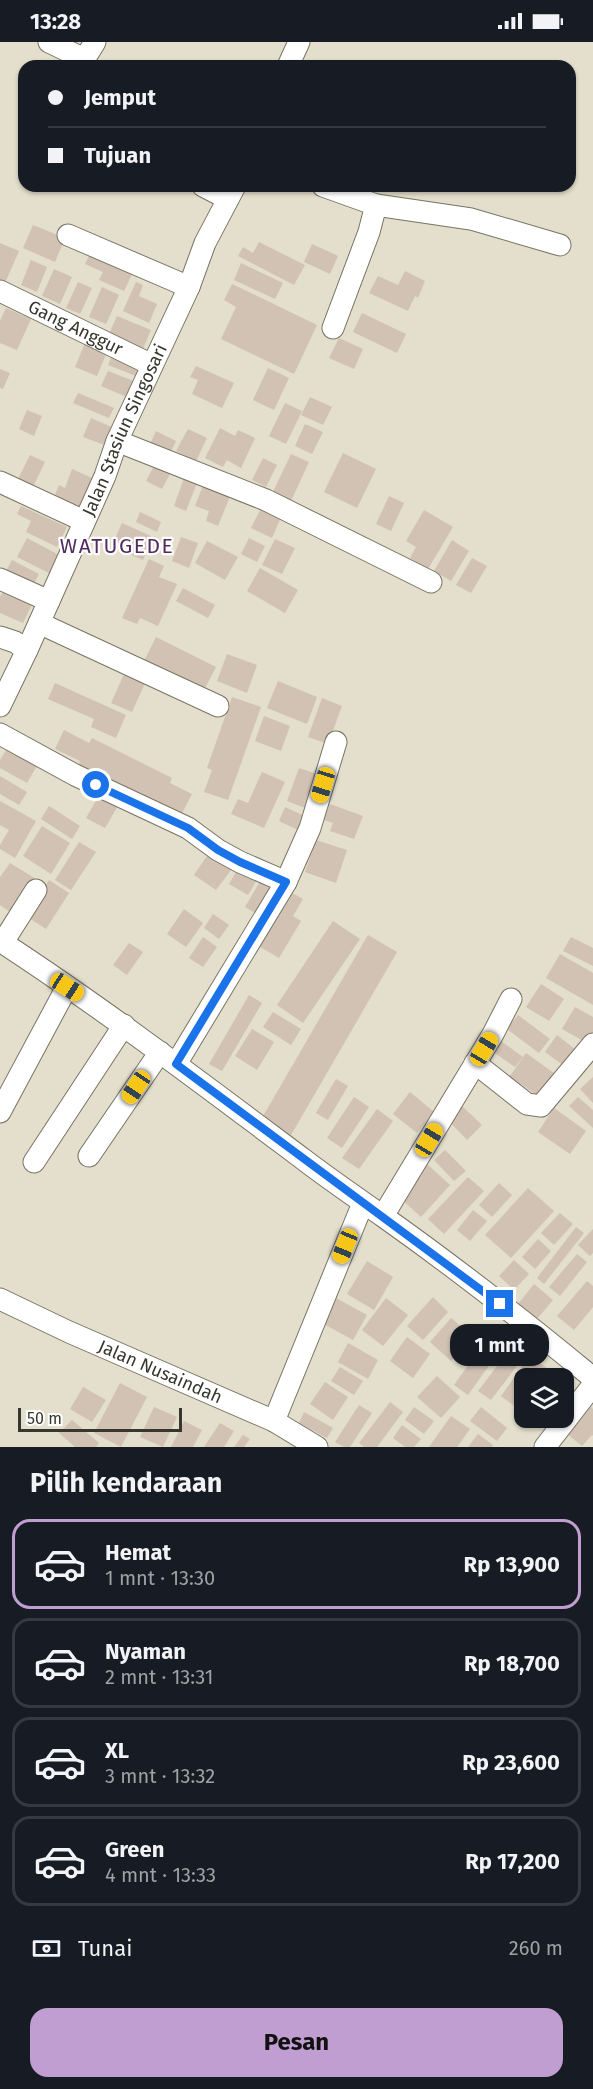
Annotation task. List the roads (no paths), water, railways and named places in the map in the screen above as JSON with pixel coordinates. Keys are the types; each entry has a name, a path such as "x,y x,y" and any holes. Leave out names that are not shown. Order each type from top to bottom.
{"street":[{"path":"49,42 78,56 87,55 95,42"},
{"path":"291,60 299,42"},
{"path":"340,192 376,205 471,219 560,245"},
{"name":"Jalan Stasiun Singosari","path":"0,706 105,476 117,441 189,287 205,243 232,193"},
{"path":"333,328 369,232 376,205"},
{"path":"68,235 189,287"},
{"name":"Gang Anggur","path":"0,291 152,365"},
{"path":"117,441 266,500 431,582"},
{"path":"0,482 84,521"},
{"path":"0,579 49,601"},
{"path":"39,623 218,706"},
{"path":"0,637 15,642 27,650"},
{"path":"0,734 75,776 188,828 218,850 240,862 286,882"},
{"path":"89,1156 168,1058 286,882 310,828 336,742"},
{"path":"36,890 1,941 124,1025 383,1216 535,1330 593,1378"},
{"path":"0,1112 67,987"},
{"path":"383,1216 475,1064 511,999"},
{"path":"34,1162 124,1025"},
{"path":"475,1064 527,1104 541,1106 593,1044"},
{"path":"274,1421 363,1203"},
{"name":"Jalan Nusaindah","path":"0,1299 69,1332 274,1421 317,1447"},
{"path":"545,1447 593,1385"}],"district":[{"name":"WATUGEDE","path":"117,546"}]}
